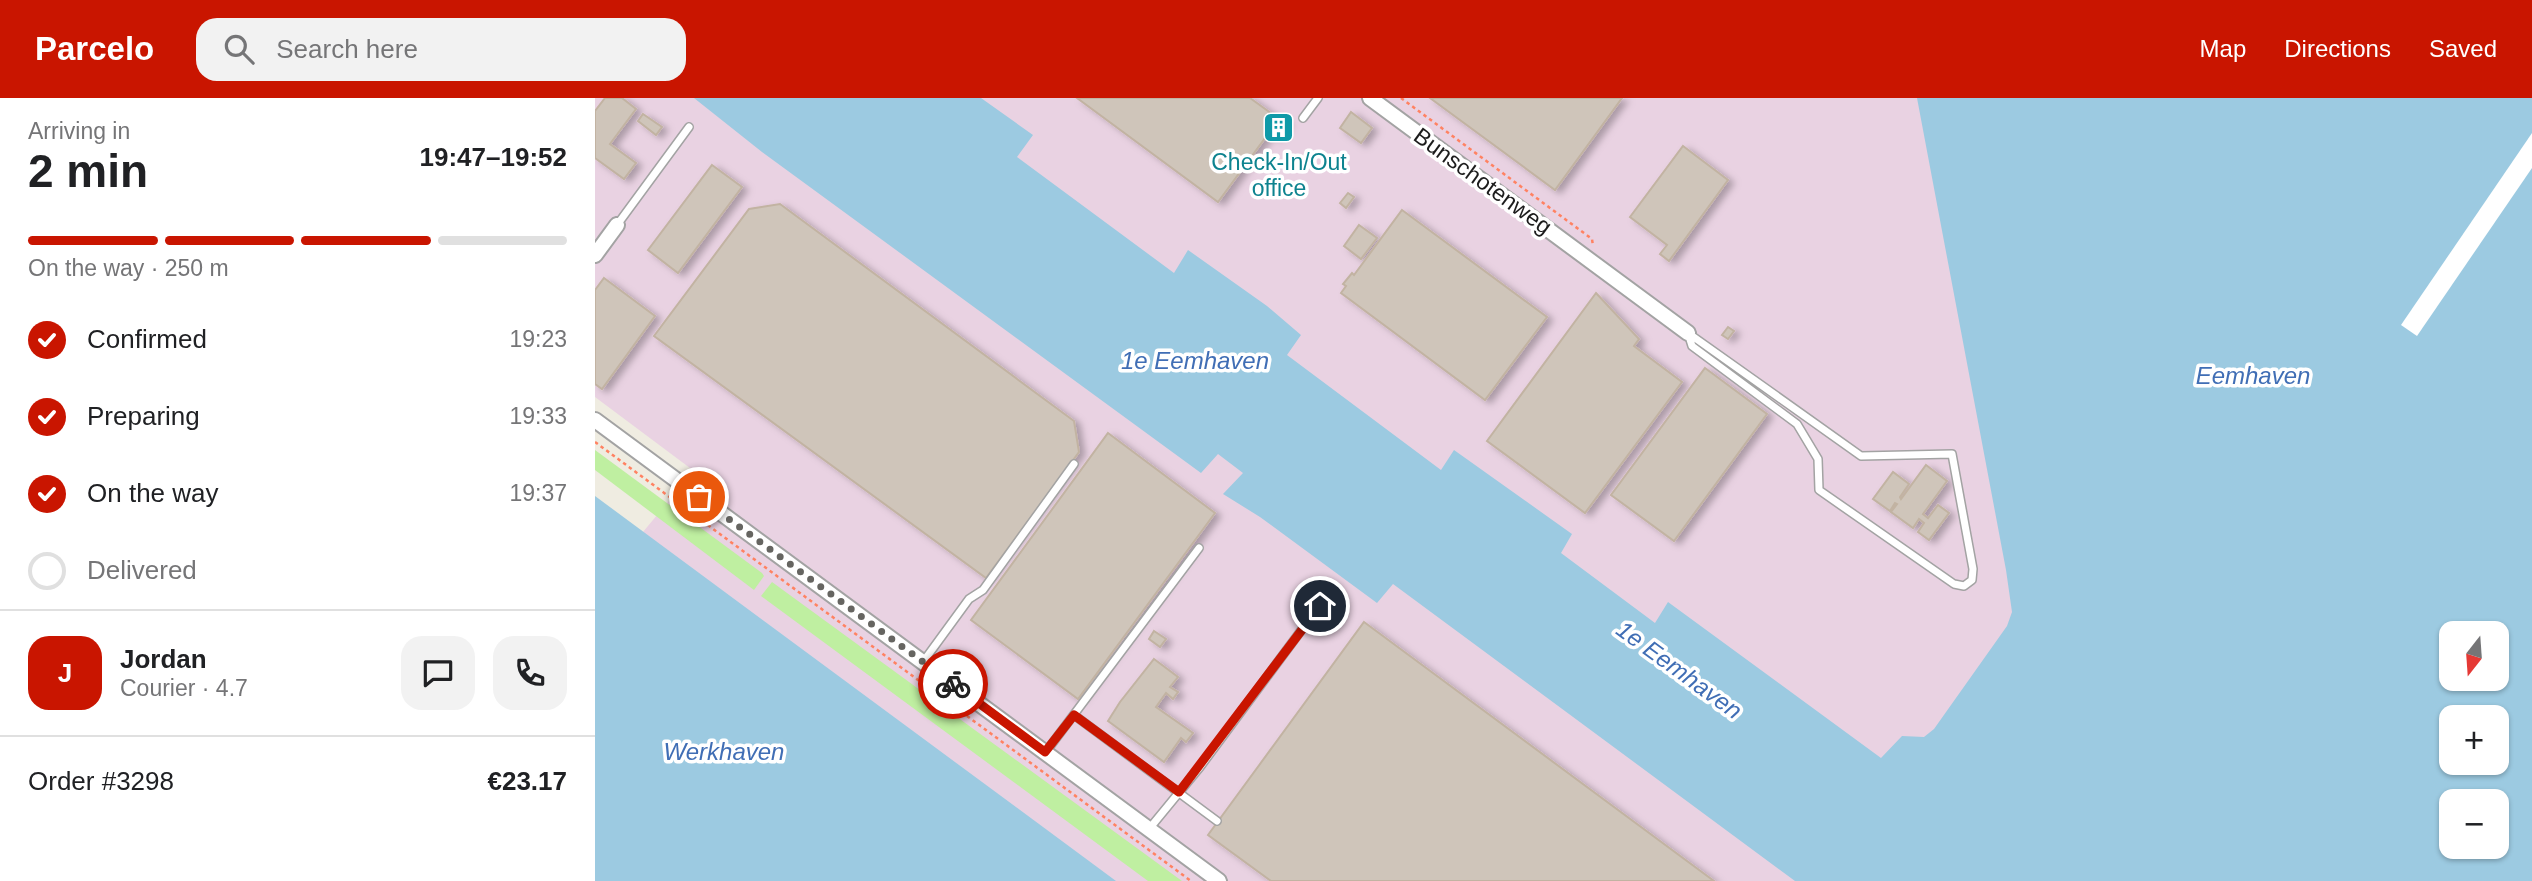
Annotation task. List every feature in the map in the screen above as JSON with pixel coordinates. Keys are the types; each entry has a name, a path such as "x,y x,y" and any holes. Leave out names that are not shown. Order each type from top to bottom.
{"street":[{"name":"Bunschotenweg","path":"1370,98 1688,333"},
{"path":"595,255 617,225"},
{"path":"595,420 1219,881"}],"lane":[{"path":"1303,118 1318,98"},
{"path":"617,225 689,127"},
{"path":"1688,333 1861,456 1952,454 1973,569 1972,580 1964,586 1954,584 1819,491 1818,459 1797,424 1692,346 1688,333"},
{"path":"923,662 969,599 983,590 1074,464"},
{"path":"1045,752 1199,548"},
{"path":"1149,829 1320,606"},
{"path":"1074,715 1217,821"}],"path":[{"name":"Bunschotenweg","path":"1401,98 1592,239 1596,264"},
{"path":"595,442 1191,881"}],"shaded area":[{"path":"595,98 1957,98 2053,566 1967,881 1045,881 622,557 694,471 595,397"}],"green space":[{"path":"595,450 762,573 764,576 754,590 595,470"},
{"path":"772,582 1182,881 1148,881 761,596"}],"water":[{"name":"Eemhaven","path":"694,98 981,98 1033,135 1017,157 1174,273 1188,250 1267,306 1301,335 1287,355 1441,470 1454,450 1572,534 1561,553 1655,623 1668,602 1881,758 1902,736 1924,737 1934,729 2007,626 2012,612 1917,98 2532,98 2532,881 1795,881 1393,584 1377,603 1260,517 1223,494 1243,473 1218,454 1201,473 762,152"},
{"name":"Werkhaven","path":"595,496 1116,881 595,881"}],"pier":[{"path":"2532,133 2532,168 2417,336 2401,325"}],"building":[{"path":"605,98 622,98 636,109 610,144 636,163 624,179 595,158 595,111"},
{"path":"1077,98 1250,98 1279,119 1218,202"},
{"path":"1430,98 1622,98 1555,190"},
{"path":"1351,112 1372,128 1361,143 1340,128"},
{"path":"643,114 662,127 656,135 638,121"},
{"name":"Check-In/Out office","path":"1282,119 1286,122 1276,137 1271,133"},
{"path":"1683,146 1728,180 1669,261 1660,254 1667,245 1630,217"},
{"path":"712,165 742,187 678,273 648,250"},
{"path":"1348,193 1354,197 1346,208 1340,203"},
{"path":"780,204 1074,421 1079,452 986,578 654,336 749,209"},
{"path":"1402,210 1547,317 1485,400 1341,293 1346,286 1343,284 1352,273 1354,275"},
{"path":"1359,225 1377,238 1361,259 1344,246"},
{"path":"604,278 655,316 602,389 595,384 595,290"},
{"path":"1596,293 1639,339 1634,346 1682,382 1585,513 1487,441"},
{"path":"1728,327 1734,331 1728,339 1722,335"},
{"path":"1705,368 1767,414 1674,541 1611,495"},
{"path":"1108,433 1215,513 1078,699 971,620"},
{"path":"1926,465 1947,481 1923,514 1928,518 1938,505 1949,513 1929,540 1918,532 1924,523 1919,519 1913,528 1891,512 1897,504 1895,503 1890,511 1873,499 1893,472 1909,484 1901,499"},
{"path":"1364,622 1714,881 1271,881 1208,835"},
{"path":"1154,631 1166,639 1160,647 1149,639"},
{"path":"1154,659 1178,677 1170,687 1178,692 1173,699 1166,693 1156,707 1193,733 1186,742 1181,738 1164,762 1108,721"}],"way so far":[{"path":"699,497 953,684"}],"place":[{"name":"Check-In/Out office","path":"1279,128"}],"route":[{"path":"953,684 1045,752 1074,715 1179,792 1320,606"}],"water label":[{"name":"1e Eemhaven","path":"1195,361"},
{"name":"1e Eemhaven","path":"1679,670"}]}
